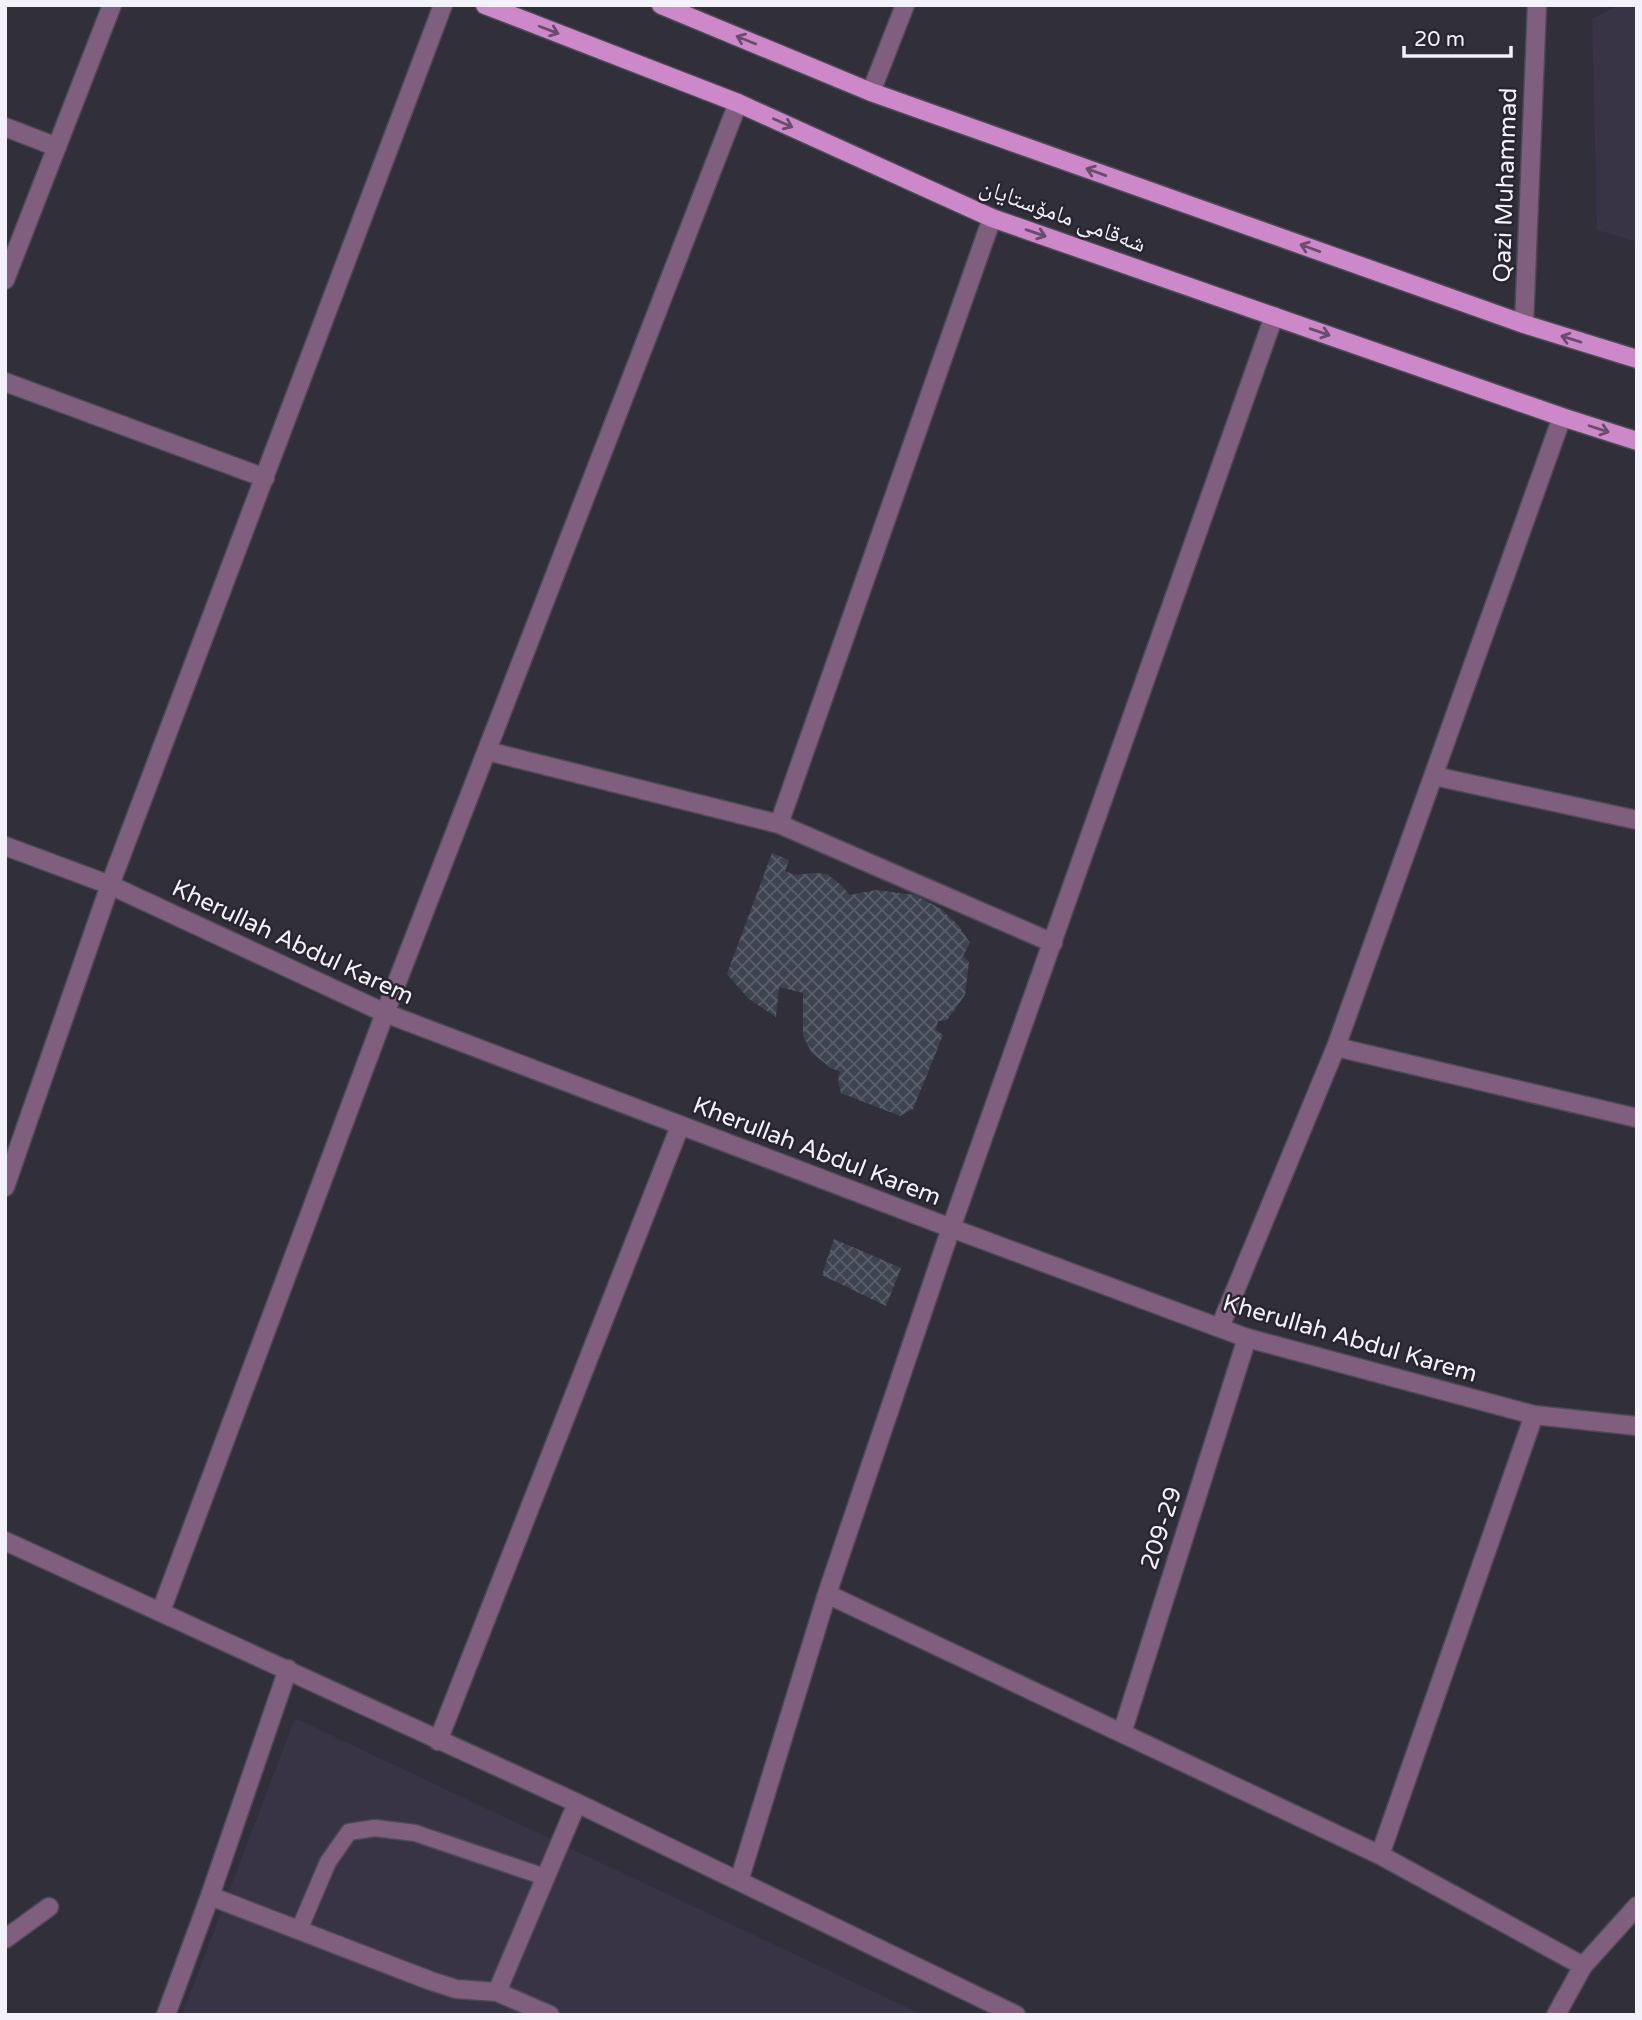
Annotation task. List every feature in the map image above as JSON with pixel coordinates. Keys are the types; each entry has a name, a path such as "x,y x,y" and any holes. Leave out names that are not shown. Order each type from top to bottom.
{"main road":[{"name":"شەقامی مامۆستایان","path":"485,5 738,103 992,218 1637,441"},
{"name":"شەقامی مامۆستایان","path":"661,5 871,92 1524,324 1637,359"}],"street":[{"path":"5,280 113,5"},
{"path":"7,1176 110,885 443,5"},
{"path":"871,92 905,5"},
{"name":"Qazi Muhammad","path":"1524,324 1538,5"},
{"path":"161,1611 385,1013 738,103"},
{"path":"5,127 57,147"},
{"path":"779,824 992,218"},
{"path":"739,1881 827,1594 951,1228 1274,316"},
{"path":"5,382 265,478"},
{"path":"1220,1327 1336,1048 1562,417"},
{"path":"486,751 779,824 1053,943"},
{"path":"1434,776 1637,820"},
{"name":"Kherullah Abdul Karem","path":"5,846 110,885 385,1013 1247,1338 1534,1415 1637,1426"},
{"path":"1336,1048 1637,1118"},
{"path":"438,1741 680,1126"},
{"name":"209-29","path":"1122,1733 1247,1338"},
{"path":"1380,1855 1534,1415"},
{"path":"5,1541 578,1803 1016,2015"},
{"path":"827,1594 1380,1855 1583,1966"},
{"path":"166,2015 288,1669"},
{"path":"497,1992 578,1803"},
{"path":"210,1896 431,1982 456,1989 497,1992 550,2015"},
{"path":"1556,2015 1583,1966 1637,1906"},
{"path":"5,1939 48,1907"}],"lane":[{"path":"299,1930 328,1862 349,1832 375,1828 415,1833 545,1877"}],"shaded area":[{"path":"1618,5 1637,5 1637,242 1597,230 1592,19"},
{"path":"295,1718 923,2015 182,2015"}],"building":[{"path":"772,853 789,860 785,871 794,875 827,874 850,895 876,890 915,895 941,909 958,925 970,943 963,956 969,962 965,995 947,1020 938,1021 936,1030 943,1035 913,1109 900,1116 841,1093 838,1081 840,1072 812,1053 803,1036 803,993 779,987 776,1017 749,999 727,974"},
{"path":"834,1239 901,1268 886,1306 822,1275"}]}
